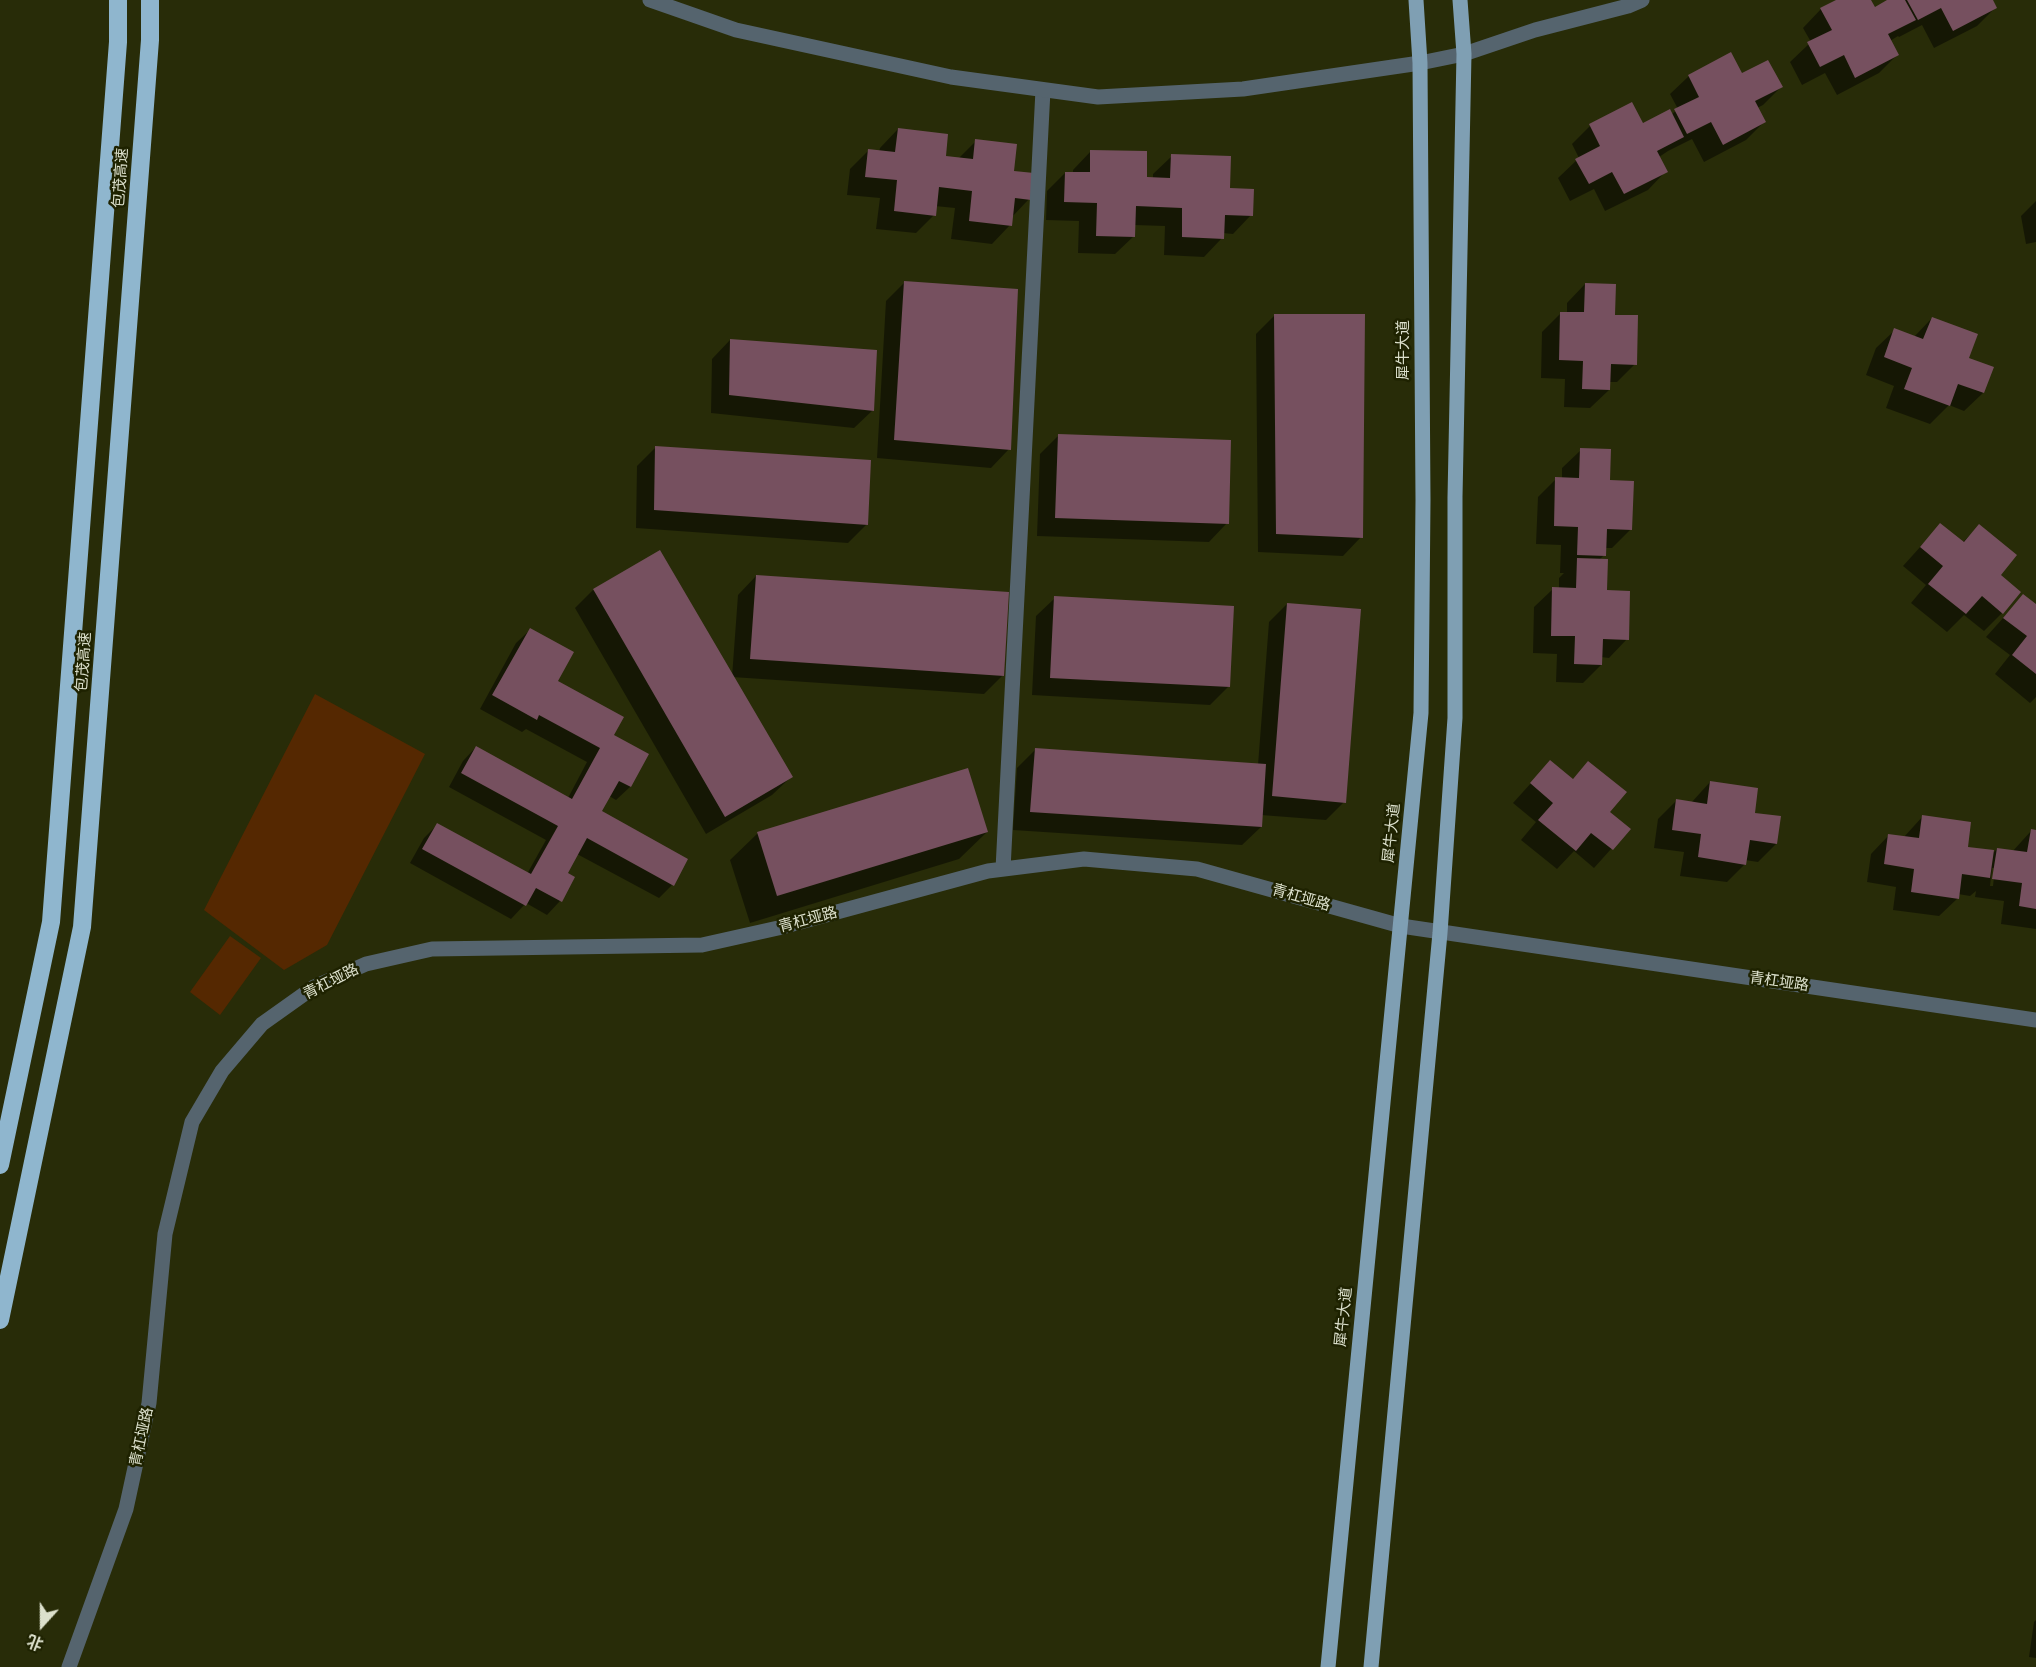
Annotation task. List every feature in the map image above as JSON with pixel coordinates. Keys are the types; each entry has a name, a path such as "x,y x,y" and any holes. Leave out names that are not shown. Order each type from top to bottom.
{"highway":[{"name":"包茂高速","path":"0,1165 51,922 117,42 118,0"},
{"name":"包茂高速","path":"0,1320 82,927 150,40 150,0"}],"main road":[{"name":"犀牛大道","path":"1328,1667 1421,713 1423,500 1420,63 1416,0"},
{"path":"1371,1667 1440,933 1455,718 1456,485 1464,54 1460,0"}],"street":[{"path":"650,0 736,30 951,77 1098,97 1243,89 1420,63 1464,54 1535,30 1628,6 1642,0"},
{"path":"1004,869 1043,90"},
{"name":"青杠垭路","path":"69,1667 126,1509 149,1403 165,1234 192,1122 222,1071 262,1024 314,987 366,964 432,949 702,945 778,928 988,871 1084,859 1197,869 1401,926 1440,933 2036,1020"}],"shaded area":[{"path":"315,694 425,754 327,945 284,970 204,910"},
{"path":"230,936 261,958 220,1015 190,992"}],"building":[{"path":"1836,0 1871,0 1875,7 1887,0 1905,0 1916,20 1888,34 1899,55 1855,78 1844,55 1820,67 1807,42 1832,30 1820,8"},
{"path":"1907,0 1993,0 1997,8 1953,31 1941,8 1918,20"},
{"path":"1731,52 1742,73 1768,60 1783,87 1755,101 1766,122 1723,145 1711,122 1687,134 1674,109 1699,97 1688,75"},
{"path":"1632,102 1643,123 1670,109 1684,137 1657,151 1668,172 1624,194 1612,172 1589,184 1575,159 1600,146 1589,124"},
{"path":"898,128 948,134 946,156 973,159 975,139 1017,144 1014,171 1034,173 1031,200 1015,198 1012,226 969,221 972,191 939,187 936,216 894,211 897,180 865,177 868,149 895,152"},
{"path":"1090,150 1147,151 1147,177 1170,178 1171,154 1231,156 1230,188 1254,189 1253,216 1225,215 1224,239 1182,237 1182,208 1136,206 1135,237 1096,236 1097,203 1064,202 1065,172 1090,172"},
{"path":"904,281 1018,289 1011,450 894,440"},
{"path":"1585,283 1616,284 1615,315 1638,315 1637,365 1611,364 1610,390 1582,389 1583,361 1559,360 1560,312 1584,312"},
{"path":"1274,314 1365,314 1363,538 1276,534"},
{"path":"1932,317 1978,334 1969,358 1994,367 1984,393 1958,384 1950,406 1904,389 1912,368 1884,357 1894,328 1923,339"},
{"path":"730,339 877,350 874,411 729,395"},
{"path":"1058,434 1231,440 1229,524 1055,518"},
{"path":"655,446 871,460 868,525 654,510"},
{"path":"1580,448 1611,449 1610,480 1634,481 1632,530 1607,529 1606,556 1577,555 1578,527 1554,526 1555,477 1579,478"},
{"path":"1940,523 1964,542 1979,524 2017,555 2001,575 2021,592 2003,614 1982,596 1966,614 1928,584 1943,566 1920,547"},
{"path":"660,550 793,777 725,817 593,589"},
{"path":"1577,558 1608,559 1607,590 1630,591 1629,640 1603,639 1602,665 1574,664 1575,636 1551,636 1552,587 1576,588"},
{"path":"756,575 1009,592 1004,676 750,659"},
{"path":"2023,594 2036,604 2036,674 2012,655 2027,636 2003,618"},
{"path":"1054,596 1234,606 1230,687 1050,678"},
{"path":"1287,603 1361,609 1346,803 1272,796"},
{"path":"530,628 574,652 558,681 624,717 614,735 649,754 631,787 619,781 602,811 688,859 674,886 587,838 568,873 575,877 562,902 536,888 526,906 422,849 437,823 531,874 558,826 461,773 476,746 572,799 600,748 539,715 537,720 492,695"},
{"path":"1035,748 1266,764 1262,827 1030,812"},
{"path":"1550,760 1573,779 1588,761 1627,792 1610,812 1631,829 1613,850 1591,833 1576,851 1538,820 1553,803 1530,783"},
{"path":"968,768 988,832 777,896 757,832"},
{"path":"1710,781 1758,788 1755,813 1781,816 1777,844 1750,840 1746,865 1698,857 1701,834 1672,830 1676,799 1707,804"},
{"path":"1922,815 1971,822 1968,847 1994,850 1990,878 1962,874 1959,899 1911,892 1914,869 1884,864 1888,834 1919,838"},
{"path":"2031,829 2036,830 2036,909 2019,906 2022,883 1992,879 1997,848 2027,852"}]}
